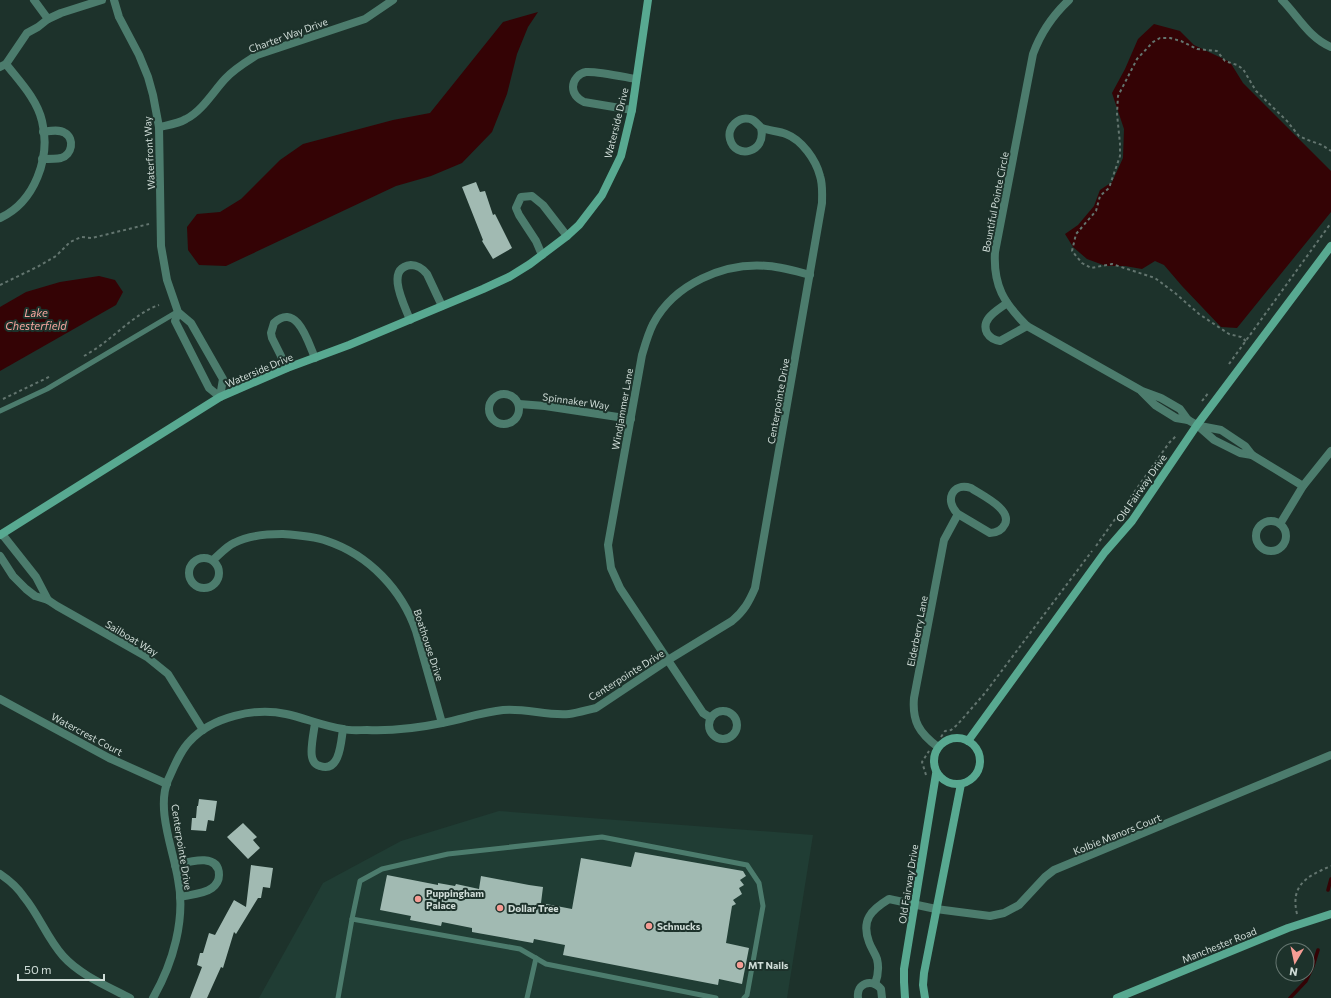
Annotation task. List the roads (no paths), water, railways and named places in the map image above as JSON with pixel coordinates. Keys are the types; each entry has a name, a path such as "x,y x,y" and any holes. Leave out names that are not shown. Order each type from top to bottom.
{"street":[{"path":"34,0 48,19"},
{"path":"0,218 17,206 36,182 44,149 42,120 38,108 29,94 3,65 20,46 27,33 48,19 61,13 102,0"},
{"name":"Waterfront Way","path":"114,0 119,17 139,55 153,94 159,127 162,252 167,280 178,312 191,323 223,379 220,397 209,388 175,321 178,312"},
{"name":"Charter Way Drive","path":"159,127 178,123 196,113 225,78 257,55 365,19 393,0"},
{"name":"Waterside Drive","path":"1,534 220,397 287,368 410,320 509,277 567,236 579,225 602,195 620,156 632,110 648,0"},
{"name":"Bountiful Pointe Circle","path":"1069,0 1052,18 1037,42 1033,54 995,252 994,263 997,283 1007,303 1027,326 1142,391 1161,398 1180,409 1192,422"},
{"path":"1282,0 1314,37 1331,47"},
{"path":"632,110 579,100 573,85 576,78 585,72 636,79"},
{"name":"Centerpointe Drive","path":"153,998 163,980 172,956 178,934 180,912 179,881 165,816 164,802 167,784 180,755 190,741 203,730 225,718 255,712 285,714 315,723 343,729 382,731 442,723 487,712 502,710 527,710 553,714 568,714 584,711 596,708 668,660 732,621 742,613 755,588 822,203 820,176 815,163 800,142 787,134 761,128 757,122 744,118 737,121 732,126 730,139 738,150 745,152 752,150 758,147 761,141 763,134 761,128"},
{"path":"42,159 61,158 66,156 69,153 72,144 71,140 64,132 43,132"},
{"path":"542,255 530,230 519,215 516,208 521,197 532,196 543,205 567,236"},
{"name":"Old Fairway Drive","path":"968,741 1105,552 1132,521 1192,422 1331,246"},
{"path":"410,320 396,282 400,271 404,268 413,265 419,266 427,274 442,306"},
{"name":"Windjammer Lane","path":"711,718 703,713 620,588 611,568 608,545 642,355 653,323 664,307 677,293 700,279 717,272 734,268 768,266 810,275"},
{"path":"1007,303 987,320 985,329 988,335 991,338 1000,341 1027,326"},
{"path":"287,368 270,333 274,323 283,317 289,317 298,323 315,358"},
{"name":"Spinnaker Way","path":"519,404 545,406 631,419"},
{"path":"1192,422 1221,430 1245,446 1252,455 1303,486"},
{"path":"1280,524 1303,486 1331,451"},
{"path":"966,486 999,506 1006,516 1006,521 1000,531 990,533 958,514 953,509 951,504 952,494 957,488 966,486"},
{"name":"Elderberry Lane","path":"938,747 917,724 914,717 914,698 944,540 958,514"},
{"path":"1,534 36,577 48,600"},
{"name":"Boathouse Drive","path":"213,560 233,543 253,536 273,534 308,536 327,541 357,555 385,579 396,591 404,604 416,632 442,723"},
{"name":"Sailboat Way","path":"0,556 13,576 35,596 48,600 160,666 168,674 203,730"},
{"name":"Watercrest Court","path":"0,699 109,758 167,784"},
{"path":"315,723 312,757 317,765 323,767 332,765 336,762 343,729"},
{"path":"936,774 945,782 953,785 961,784 969,782 977,774 980,767 978,751 968,741 960,738 952,738 944,741 938,747"},
{"name":"Old Fairway Drive","path":"905,998 904,969 916,904 936,774 933,758 938,747"},
{"name":"Kolbie Manors Court","path":"875,984 878,974 877,960 869,942 866,929 871,912 879,905 890,900 936,909 990,916 1004,913 1018,904 1054,870 1331,755"},
{"path":"925,998 923,985 924,973 961,784"},
{"path":"175,865 195,860 204,860 214,864 219,873 218,880 211,888 180,898"},
{"path":"0,874 16,887 25,898 54,944 71,964 84,973 130,998"},
{"name":"Manchester Road","path":"1117,998 1288,928 1331,914"},
{"path":"858,998 858,991 863,984 871,983 875,984 881,989 882,998"}],"lane":[{"path":"0,411 47,389 178,312"},
{"path":"338,998 360,881 382,868 448,854 602,838 747,865 759,883 763,906 747,995 744,998"},
{"path":"352,919 520,949 546,964 716,998"},
{"path":"527,998 536,958"}],"water":[{"path":"538,12 528,27 517,54 507,94 492,132 462,163 431,176 396,186 226,266 199,265 188,250 187,227 197,214 220,212 241,199 280,160 303,144 393,120 430,113 503,22"},
{"path":"1154,24 1180,31 1194,45 1230,62 1243,83 1331,171 1331,212 1237,328 1221,327 1164,265 1155,261 1142,269 1125,266 1106,266 1087,259 1073,247 1065,234 1078,225 1094,206 1100,190 1112,182 1123,158 1124,129 1112,93 1125,69 1138,39"},
{"name":"Lake Chesterfield","path":"99,276 115,280 123,292 116,305 0,371 0,307 26,292 60,282"}],"waterway":[{"path":"1328,890 1331,879"},
{"path":"1290,998 1306,981 1318,950"}],"place":[{"name":"Puppingham Palace","path":"418,899"},
{"name":"Dollar Tree","path":"500,908"},
{"name":"Schnucks","path":"649,926"},
{"name":"MT Nails","path":"740,965"}]}
